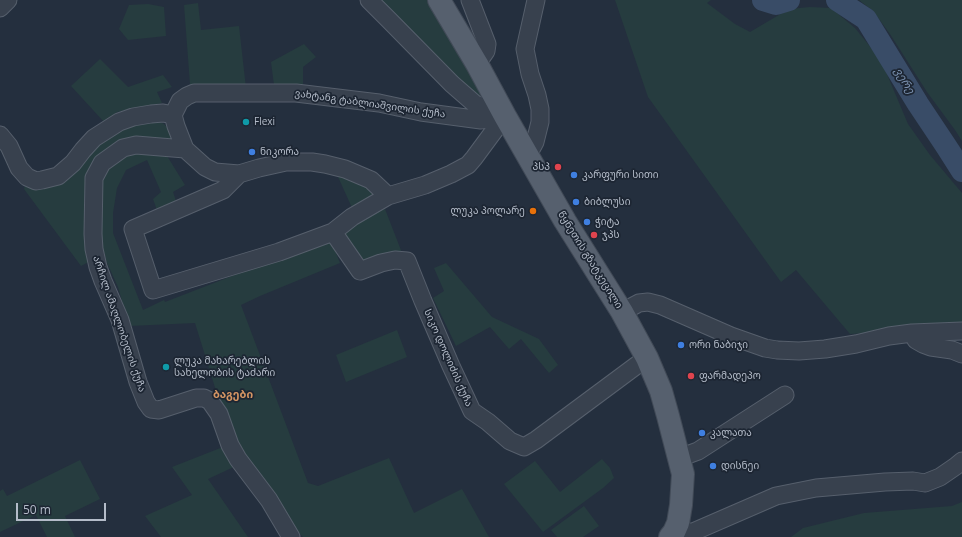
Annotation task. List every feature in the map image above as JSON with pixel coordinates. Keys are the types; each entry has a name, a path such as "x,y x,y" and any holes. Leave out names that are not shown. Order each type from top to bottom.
{"main road":[{"name":"წყნეთის გზატკეცილი","path":"439,0 477,64 565,221 622,312 647,358 661,391 683,474 678,524 672,535"}],"street":[{"path":"0,8 8,0"},
{"path":"239,174 222,190 133,229 153,290 279,252 333,232 352,217 388,196 425,185 451,174 468,166 474,158 505,116 476,104 452,84 369,0"},
{"path":"470,0 487,44 486,51 477,64"},
{"path":"528,155 535,142 540,122 540,109 525,50 536,0"},
{"name":"ვახტანგ ტაბლიაშვილის ქუჩა","path":"173,115 180,101 194,93 296,92 379,103 421,112 481,120 505,116"},
{"path":"0,135 9,146 19,168 27,177 36,181 58,176 73,163 94,138 119,122 133,117 150,114 173,115 185,149 205,168 214,172 239,174 286,162 312,162 345,169 371,180 388,196"},
{"name":"არჩილ ამაღლობელის ქუჩა","path":"185,149 136,145 123,148 102,163 94,178 93,234 94,249 98,267 120,320 138,382 146,402 151,409 159,410 196,398 210,400 219,414 230,445 238,459 269,500 291,537"},
{"name":"სიკო დოლიძის ქუჩა","path":"333,232 360,271 381,263 395,260 407,261 426,308 472,411 488,422 510,441 524,446 536,440 647,358"},
{"path":"622,312 639,303 648,302 660,305 731,336 765,348 777,350 799,351 831,348 889,336 912,333 962,331"},
{"path":"912,333 916,340 923,344 931,347 952,350 962,354"},
{"path":"679,458 698,451 785,395"},
{"path":"672,535 693,532 776,496 816,488 885,482 912,481 925,483 940,477 962,461"}],"green space":[{"path":"374,0 433,0 485,95 477,95 456,79"},
{"path":"615,0 711,0 707,3 735,24 750,32 789,9 810,7 831,8 855,28 881,60 908,124 930,155 962,193 962,327 850,334 796,270 781,282 648,97"},
{"path":"859,0 962,0 962,141 927,92 890,34 873,11"},
{"path":"198,3 201,30 239,26 246,88 195,89 190,84 184,5"},
{"path":"148,4 164,7 166,36 128,40 119,29 129,5"},
{"path":"304,44 316,57 303,67 303,85 274,85 271,62"},
{"path":"100,59 128,87 163,75 172,87 157,92 162,103 117,112 104,122 71,86"},
{"path":"156,120 164,124 169,129 173,141 143,137 128,140 97,162 96,258 81,266 24,189 26,182 38,187 96,143 124,124"},
{"path":"126,150 164,151 185,185 173,192 179,210 159,216 153,199 161,192 147,160 126,170 117,188 113,213 113,233 143,310 164,300 165,302 330,238 340,263 241,305 308,483 318,486 389,458 414,513 462,489 489,537 303,537 299,533 244,460 222,412 195,323 129,326 118,287 107,263 102,246 97,188 101,172"},
{"path":"334,168 362,177 383,204 353,210"},
{"path":"385,209 404,258 356,261 342,231 353,216"},
{"path":"446,263 492,317 539,339 558,365 549,373 521,339 509,349 490,327 456,346 433,298 444,291 434,268"},
{"path":"397,330 407,357 346,382 336,355"},
{"path":"228,445 238,465 208,479 248,537 161,537 145,516 192,495 172,467"},
{"path":"602,459 610,468 614,478 603,488 543,532 504,484 535,461 560,492"},
{"path":"80,460 100,499 65,516 75,537 47,537 36,515 0,532 0,491 3,489 7,496"},
{"path":"962,502 962,537 791,537 803,528 864,513 952,506"},
{"path":"584,506 599,526 583,537 557,537 551,530"}],"waterway":[{"name":"ვერე","path":"763,0 776,4 789,0"},
{"name":"ვერე","path":"837,0 866,19 918,104 962,171"}],"place":[{"name":"Flexi","path":"246,122"},
{"name":"ნიკორა","path":"252,152"},
{"name":"პსპ","path":"558,167"},
{"name":"კარფური სითი","path":"574,175"},
{"name":"ბიბლუსი","path":"576,202"},
{"name":"ლუკა პოლარე","path":"533,211"},
{"name":"ჭიტა","path":"587,222"},
{"name":"ჯპს","path":"594,235"},
{"name":"ორი ნაბიჯი","path":"681,345"},
{"name":"ლუკა მახარებლის სახელობის ტაძარი","path":"166,367"},
{"name":"ფარმადეპო","path":"691,376"},
{"name":"კალათა","path":"702,433"},
{"name":"დისნეი","path":"713,466"}],"district":[{"name":"ბაგები","path":"233,395"}]}
